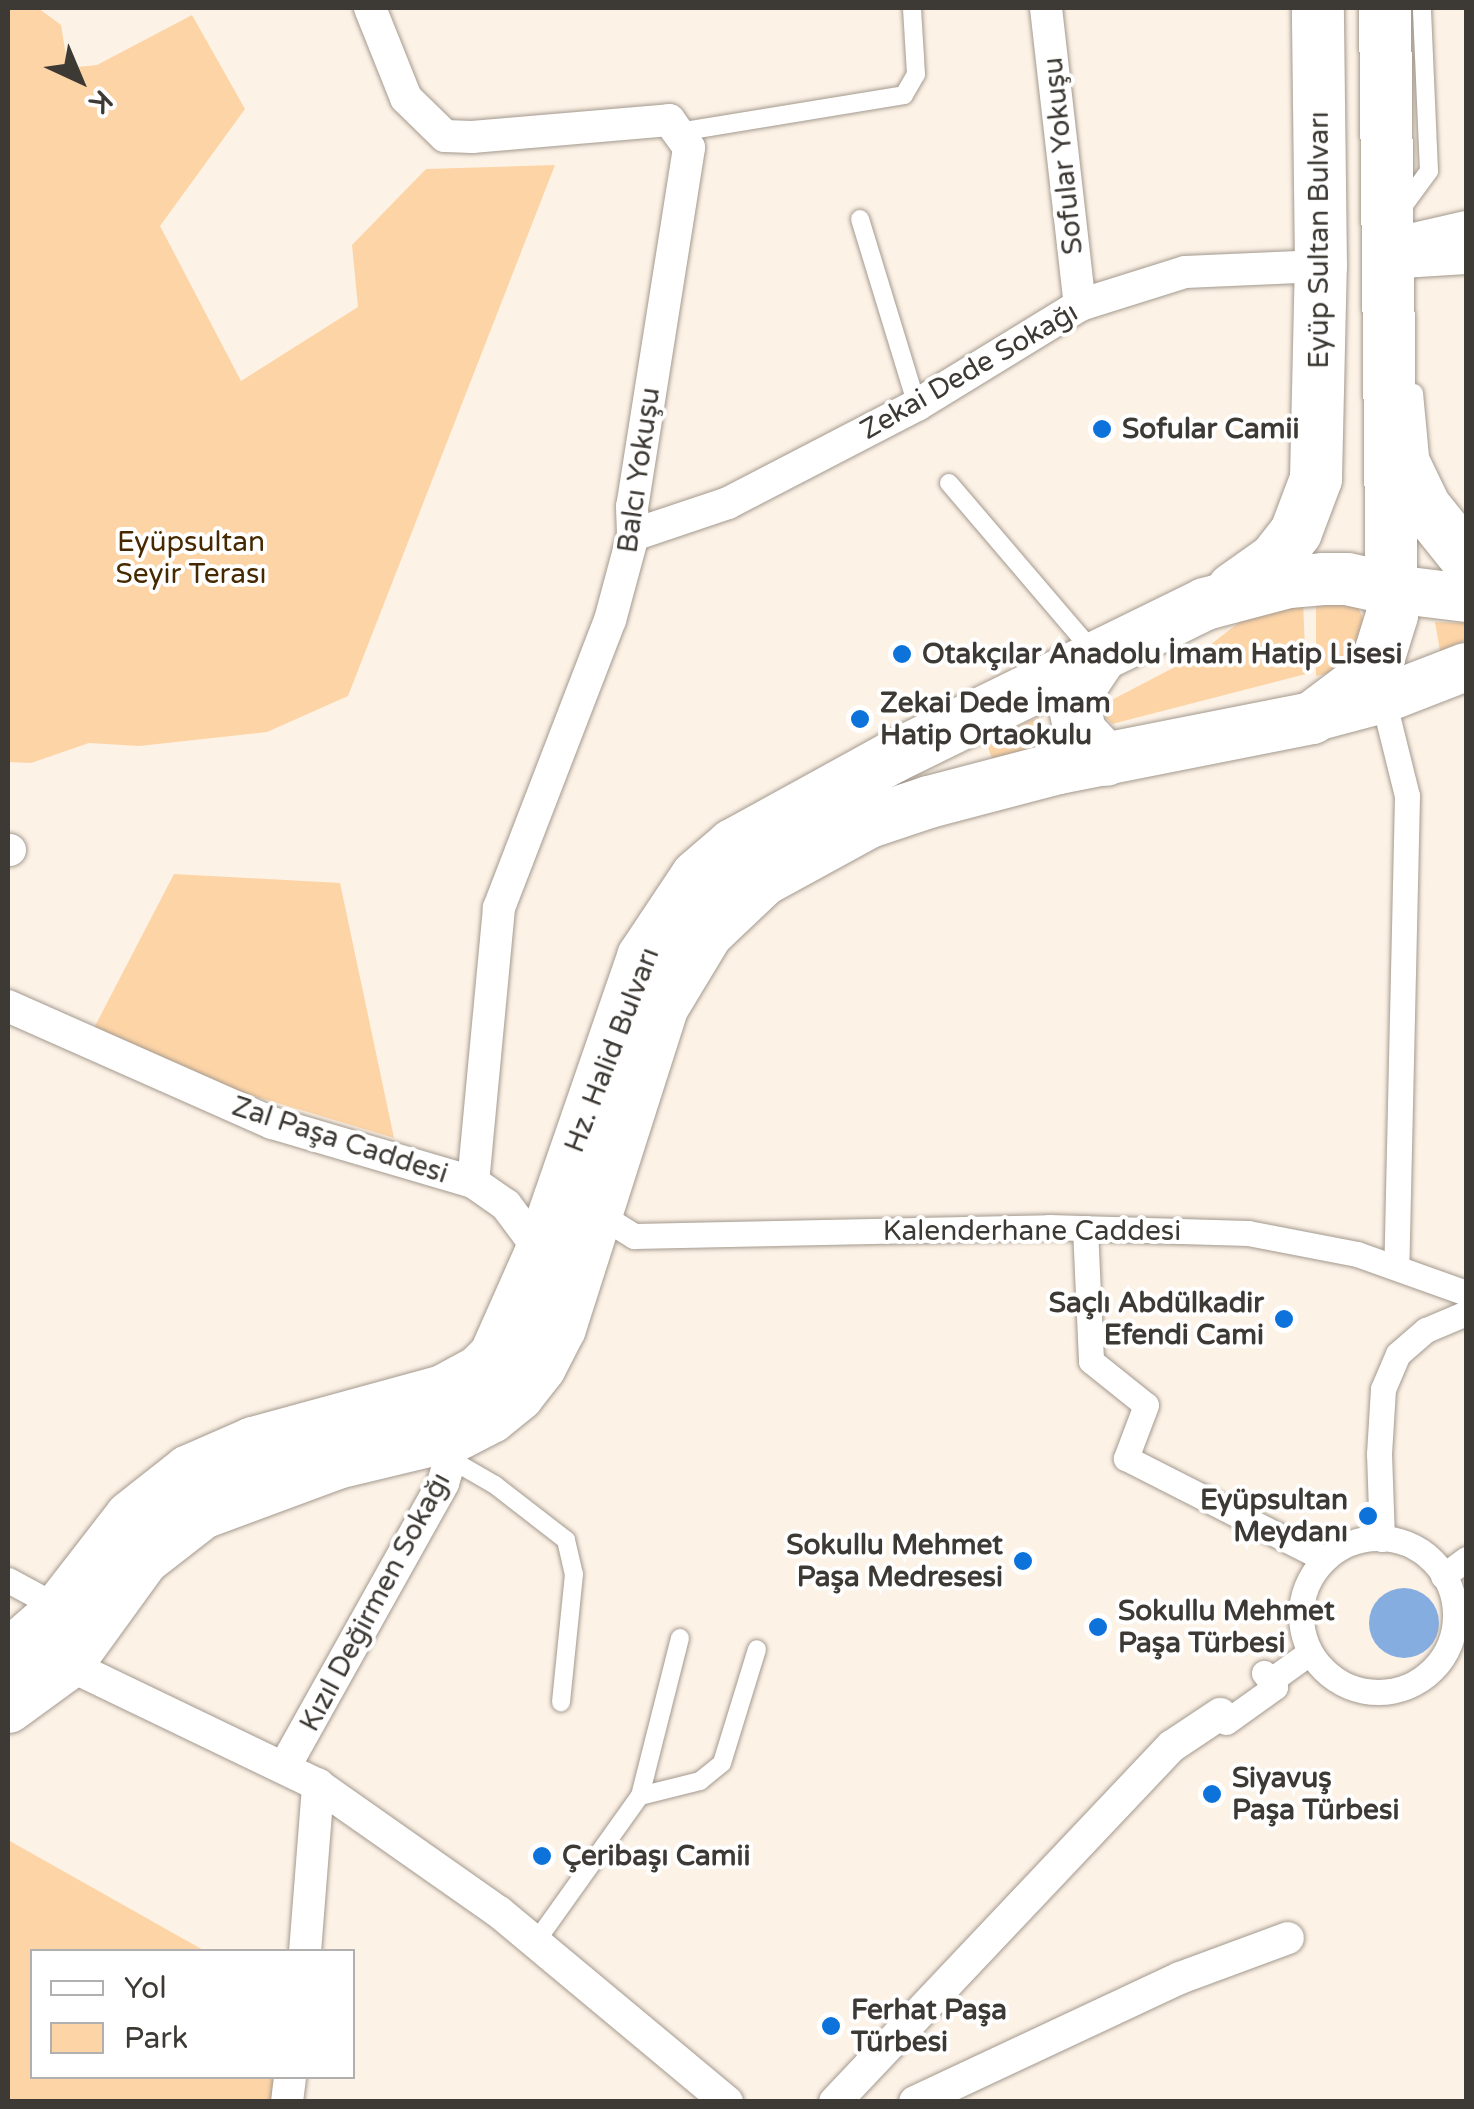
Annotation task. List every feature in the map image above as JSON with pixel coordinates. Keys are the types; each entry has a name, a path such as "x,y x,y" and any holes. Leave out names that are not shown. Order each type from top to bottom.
{"main road":[{"name":"Eyüp Sultan Bulvarı","path":"1205,604 1274,559 1296,532 1316,479 1320,266 1318,8"},
{"path":"1312,718 1338,703 1379,656 1392,615 1385,8"},
{"path":"1320,266 1387,260"},
{"path":"1389,434 1425,507 1466,558"},
{"name":"Hz. Halid Bulvarı","path":"8,1656 58,1611 132,1518 189,1471 253,1442 443,1391 480,1371 496,1356 512,1327 541,1252 643,957 697,876 733,846 782,816 1048,678 1099,659 1205,604 1289,582 1323,579 1347,579 1466,598"},
{"path":"1099,659 1082,684 1074,708 1080,732 1106,760"},
{"name":"Hz. Halid Bulvarı","path":"8,1707 67,1664 143,1559 202,1512 338,1463 454,1447 518,1394 540,1367 560,1328 663,1006 708,933 763,880 870,822 929,802 1106,760 1312,718 1383,698 1466,667"},
{"path":"8,1636 24,1635 58,1611"},
{"path":"8,1742 67,1664"}],"street":[{"path":"370,8 406,98 445,136 472,137 653,119 669,120 679,132"},
{"name":"Sofular Yokuşu","path":"1046,8 1080,305"},
{"name":"Balcı Yokuşu","path":"473,1182 499,908 610,620 633,535 635,486 689,148 679,132"},
{"path":"1387,260 1409,240 1466,227"},
{"path":"1387,260 1466,258"},
{"name":"Zekai Dede Sokağı","path":"633,535 728,503 918,405 1080,305 1185,272 1320,266"},
{"path":"1383,698 1406,796 1396,1267"},
{"name":"Zal Paşa Caddesi","path":"8,1006 272,1123 473,1182 506,1204 541,1252"},
{"name":"Kalenderhane Caddesi","path":"596,1212 634,1236 1084,1228 1248,1233 1304,1240 1466,1293"},
{"path":"1084,1228 1091,1361 1146,1405 1126,1458 1324,1560"},
{"path":"1382,1539 1379,1454 1384,1389 1398,1354 1426,1330 1466,1313"},
{"name":"Kızıl Değirmen Sokağı","path":"285,1766 356,1645 443,1483 454,1447"},
{"path":"1382,1539 1417,1548 1444,1576 1460,1637 1424,1678 1400,1690 1374,1693 1337,1681 1309,1653 1301,1629 1301,1603 1309,1579 1324,1560 1344,1545 1382,1539"},
{"path":"1444,1576 1466,1560"},
{"path":"8,1580 58,1611"},
{"path":"843,2101 991,1934 1172,1746 1275,1687 1267,1677 1309,1653"},
{"path":"67,1664 318,1785 535,1943 728,2102"},
{"path":"305,1949 318,1785"},
{"path":"914,2102 1180,1978 1288,1938"}],"lane":[{"path":"679,132 904,95 916,74 912,8"},
{"path":"1422,8 1428,171 1410,200 1387,260 1410,359 1425,507"},
{"path":"860,219 918,405"},
{"path":"949,483 1099,659"},
{"path":"454,1447 495,1485 566,1540 574,1574 561,1702"},
{"path":"535,1943 640,1796 680,1638"},
{"path":"640,1796 700,1781 722,1763 756,1648"}],"green space":[{"name":"Eyüpsultan Seyir Terası","path":"8,8 38,8 61,25 68,68 97,65 192,15 245,109 160,226 241,381 358,307 352,245 426,169 555,165 348,696 267,732 139,746 89,743 31,763 8,762"},
{"path":"1303,601 1306,674 1112,724 1101,712 1102,705 1196,656 1246,617"},
{"path":"1347,604 1359,609 1366,626 1343,670 1316,676 1316,606"},
{"path":"1435,622 1466,623 1466,640 1440,651"},
{"path":"1039,717 1048,748 992,759 986,741"},
{"path":"174,874 340,883 394,1138 247,1094 94,1028"},
{"path":"8,1840 201,1949 30,1949 30,2079 280,2079 279,2101 8,2101"}],"water":[{"path":"1404,1588 1429,1598 1439,1623 1429,1648 1404,1658 1379,1648 1369,1623 1379,1598"}],"place":[{"name":"Sofular Camii","path":"1102,429"},
{"name":"Otakçılar Anadolu İmam Hatip Lisesi","path":"902,654"},
{"name":"Zekai Dede İmam Hatip Ortaokulu","path":"860,719"},
{"name":"Saçlı Abdülkadir Efendi Cami","path":"1284,1319"},
{"name":"Eyüpsultan Meydanı","path":"1368,1516"},
{"name":"Sokullu Mehmet Paşa Medresesi","path":"1023,1561"},
{"name":"Sokullu Mehmet Paşa Türbesi","path":"1098,1627"},
{"name":"Siyavuş Paşa Türbesi","path":"1212,1794"},
{"name":"Çeribaşı Camii","path":"542,1856"},
{"name":"Ferhat Paşa Türbesi","path":"831,2026"}]}
